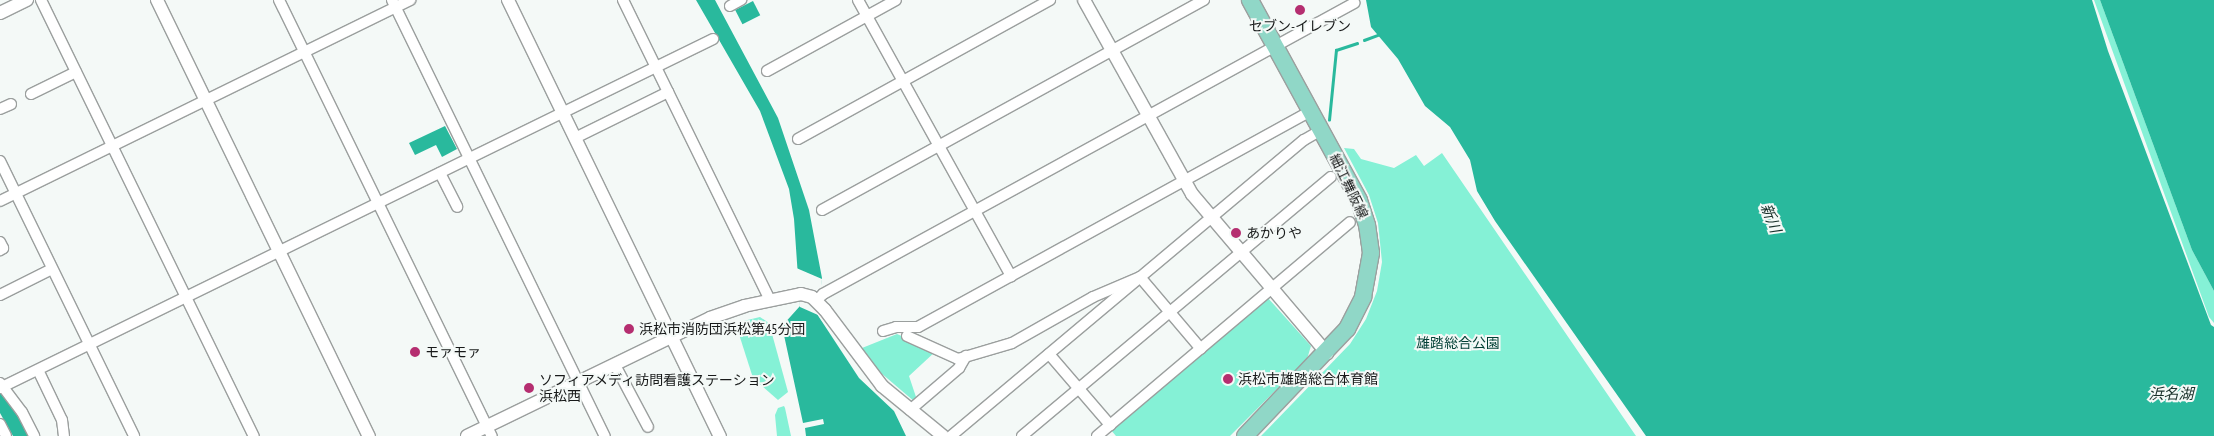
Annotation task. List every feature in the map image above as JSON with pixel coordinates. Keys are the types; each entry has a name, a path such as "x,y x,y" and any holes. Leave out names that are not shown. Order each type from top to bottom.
{"main road":[{"name":"細江舞阪線","path":"1245,436 1327,353 1347,329 1360,306 1368,280 1371,252 1362,208 1250,0"}],"street":[{"path":"0,13 27,0"},
{"path":"41,0 254,436"},
{"path":"156,0 369,436"},
{"path":"280,0 490,431"},
{"path":"0,201 305,52 394,4 410,0"},
{"path":"508,0 720,436"},
{"path":"623,0 770,300"},
{"path":"730,6 741,0"},
{"path":"858,0 1011,276"},
{"path":"767,71 896,0"},
{"path":"798,139 1050,0"},
{"path":"1084,0 1184,181 1211,218 1327,353"},
{"path":"822,210 1204,0"},
{"path":"822,302 975,211 1354,3"},
{"path":"394,4 605,436"},
{"path":"34,436 22,412 1,386 38,370 713,39"},
{"path":"32,94 76,72"},
{"path":"575,138 668,92"},
{"path":"0,109 11,104"},
{"path":"883,331 896,327 918,327 1311,111"},
{"path":"951,436 1304,140 1321,130"},
{"path":"0,162 134,436"},
{"path":"440,173 457,207"},
{"path":"1022,436 1241,254 1330,177"},
{"path":"1097,436 1350,222"},
{"path":"0,242 3,248 0,250"},
{"path":"0,295 52,269"},
{"path":"1140,277 1200,348"},
{"path":"907,336 958,359 1012,343 1093,297 1140,277"},
{"path":"467,436 490,431 579,382 727,311 798,294 810,296 822,302 868,371 910,410 943,436"},
{"path":"1049,354 1110,425"},
{"path":"910,410 959,368 966,356"},
{"path":"615,365 648,427"},
{"path":"38,370 62,420 64,436"}],"green space":[{"path":"2094,0 2100,0 2192,250 2214,291 2214,323 2209,317"},
{"name":"雄踏総合公園","path":"1344,148 1354,149 1361,159 1394,168 1416,155 1424,166 1442,153 1636,436 1261,436 1350,344 1366,319 1377,291 1382,262 1378,223 1369,195"},
{"name":"浜松市雄踏総合体育館","path":"1267,297 1311,346 1307,359 1230,436 1116,436 1110,429"},
{"path":"760,317 769,323 788,392 778,400 753,378 737,328 739,322"},
{"path":"897,334 936,351 909,376 917,400 915,402 881,373 862,348"},
{"path":"784,406 791,436 777,436 775,415 778,408"}],"water":[{"path":"696,0 715,0 778,118 809,210 822,278 817,314 859,378 894,411 906,436 806,436 805,428 824,424 823,419 803,423 782,326 800,306 794,219 789,189 760,111"},
{"path":"1366,0 2092,0 2108,51 2211,325 2214,327 2214,436 1646,436 1495,221 1477,191 1470,160 1450,127 1425,106 1398,59 1371,27"},
{"path":"2100,0 2214,0 2214,291 2192,250"},
{"path":"753,1 760,15 742,24 735,10"},
{"path":"445,126 457,149 442,157 436,145 415,155 409,143"},
{"path":"0,391 18,415 28,436 13,436 0,413"}],"pier":[{"path":"794,267 822,279 819,313 827,328 818,315 800,307"}],"waterway":[{"path":"1364,40 1378,35"},
{"path":"1329,120 1336,50 1357,43"}],"place":[{"name":"セブン-イレブン","path":"1300,10"},
{"name":"あかりや","path":"1236,233"},
{"name":"浜松市消防団浜松第45分団","path":"629,329"},
{"name":"モァモァ","path":"415,352"},
{"name":"浜松市雄踏総合体育館","path":"1228,379"},
{"name":"ソフィアメディ訪問看護ステーション 浜松西","path":"529,388"}],"water label":[{"name":"新川","path":"1771,218"},
{"name":"浜名湖","path":"2171,394"}]}
